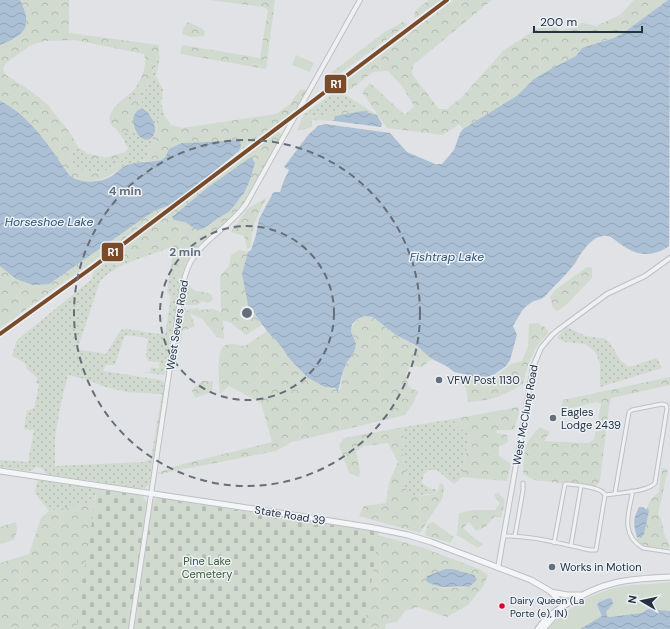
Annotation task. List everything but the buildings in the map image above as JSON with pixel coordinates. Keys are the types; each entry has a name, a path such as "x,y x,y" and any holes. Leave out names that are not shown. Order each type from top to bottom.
{"main road":[{"name":"State Road 39","path":"0,471 395,532 431,542 531,580 550,591 564,605"},
{"path":"538,629 553,612 581,595 605,584 670,577"},
{"path":"550,591 567,595 581,595"},
{"path":"543,629 564,605"}],"street":[{"name":"West Severs Road","path":"131,629 150,493 181,293 187,270 201,248 237,216 246,204 360,0"},
{"name":"West McClung Road","path":"498,568 533,368 541,348 552,335 596,302 613,291 645,276 670,258"},
{"path":"605,495 632,491 648,487 655,483 667,408 664,404 632,410 629,412 615,493"},
{"path":"515,536 523,483"},
{"path":"503,536 515,536 554,543 571,545 592,551 596,550 605,495 602,490 565,484 554,543"},
{"path":"571,545 580,486"},
{"path":"632,491 627,521 629,532 643,548 670,552"}],"green space":[{"path":"20,0 69,0 69,33 159,45 159,54 155,60 153,72 145,91 134,90 144,68 144,54 75,40 44,41 31,45 5,64 3,70 6,75 28,89 47,104 71,134 78,147 70,155 74,168 88,171 104,171 124,162 124,166 105,178 83,181 69,175 29,124 10,107 0,101 0,45 15,39 25,11"},
{"path":"209,0 275,0 266,69 180,54 182,45 260,58 268,10 264,7"},
{"path":"429,0 441,0 415,18 414,14 417,9"},
{"path":"454,0 492,0 413,65 412,74 439,109 447,109 461,98 503,51 536,29 551,26 562,31 583,23 596,26 620,15 634,0 668,0 614,38 582,48 576,56 551,69 518,95 463,129 459,124 443,135 387,128 362,92 370,83 405,115 414,106 402,86 388,71 373,72 350,90 340,85"},
{"path":"188,22 203,29 205,32 204,36 191,37 182,34 184,27"},
{"path":"403,22 408,24 331,80 327,80 327,76 383,33"},
{"path":"159,54 160,56 156,76 163,90 161,103 165,116 157,119 156,137 144,161 124,166 124,162 104,171 88,171 74,168 70,155 78,147 87,153 85,153 105,159 104,157 108,157 108,159 126,153 125,152 128,149 123,138 116,129 129,133 135,130 138,135 146,109 142,108 142,98 138,97 132,103 122,100 134,90 145,91 153,72 155,60"},
{"path":"296,55 314,63 310,72 292,65"},
{"path":"300,90 307,90 297,107 289,115 239,151 241,146 207,142 182,143 169,149 166,156 162,160 144,161 156,137 157,119 165,116 171,125 182,128 276,114 290,104"},
{"path":"337,90 360,104 360,107 343,109 312,117 303,115"},
{"path":"138,97 142,98 142,108 139,109 133,126 135,130 129,133 116,129 110,122 113,110 122,100 132,103"},
{"path":"360,104 377,115 362,111 335,116 334,121 312,120 312,127 297,131 303,115 312,117 319,116 343,109 360,107"},
{"path":"278,132 283,135 238,211 197,247 187,261 181,278 169,276 174,247 155,250 118,264 111,256","holes":["252,157 250,180 244,193 230,211 204,228 194,228 185,222 207,188"]},
{"path":"125,152 127,154 121,159 108,159 108,157"},
{"path":"85,153 104,157 104,162 96,161 84,156"},
{"path":"267,197 254,227 251,247 247,249 244,236 231,232 247,209"},
{"path":"175,203 0,328 0,266"},
{"path":"166,249 122,266 106,275 100,281 78,348 81,350 106,354 121,330 126,329 165,335 171,297 167,293 169,276 181,278 166,372 163,375 142,372 150,372 151,367 159,369 160,362 148,361 146,357 148,338 126,335 115,365 106,365 103,371 161,380 164,382 165,386 149,484 145,488 138,488 46,474 42,468 35,467 33,470 28,471 0,467 0,460 28,462 34,430 24,429 27,411 34,408 39,385 36,383 37,378 27,369 25,363 12,356 17,340 91,280 94,271 111,256 118,264 155,250","holes":["68,375 89,380 105,387 127,392 162,394 151,459 144,462 55,466 55,436"]},
{"path":"239,250 248,252 242,274 248,305 262,325 246,335 231,323 223,320 224,339 217,337 202,319 190,313 195,326 183,331 181,341 174,351 185,283 187,281 195,291 212,295 213,300 208,303 202,301 197,305 186,305 184,307 187,311 189,309 198,308 200,310 212,309 221,312 220,276 229,266 231,255"},
{"path":"587,267 592,268 592,278 565,306 557,311 553,308 550,297 555,290"},
{"path":"364,316 373,317 396,335 423,350 432,359 422,367 410,365 406,375 408,386 418,392 414,402 405,415 292,442 276,451 161,474 157,473 179,465 272,442 261,403 229,386 220,394 219,361 221,349 224,346 232,344 245,346 267,331 281,346 288,357 308,378 325,387 340,390 343,371 354,352 354,338 351,330 353,325"},
{"path":"538,323 547,329 548,334 534,351 523,384 497,397 468,402 466,388 448,376 454,374 484,378 496,376 511,364 522,361 528,347 529,324"},
{"path":"566,327 586,336 605,339 610,343 620,360 629,367 657,358 662,368 600,387 600,364 596,353 585,344 565,342 557,338"},
{"path":"670,377 670,385 611,398 600,481 595,487 534,480 523,474 527,443 540,427 550,432 544,441 589,443 594,439 601,404 597,402 563,410 561,408 563,400"},
{"path":"202,381 213,381 212,392 195,398 192,390"},
{"path":"518,407 519,413 514,430 497,430 496,433 507,435 508,442 499,447 499,456 511,464 507,481 462,477 470,430 459,430 453,419"},
{"path":"453,419 459,430 470,430 462,477 454,484 437,470 429,470 424,474 422,483 429,488 438,490 435,493 411,496 404,487 407,477 402,451 404,427"},
{"path":"404,427 402,451 407,478 404,487 411,495 432,495 439,489 440,483 444,485 443,497 420,533 359,516 364,506 386,503 389,483 398,462 388,443 364,446 356,451 360,472 359,477 349,473 339,445 344,438"},
{"path":"662,468 668,469 658,514 662,521 670,548 648,547 636,539 637,537 641,538 649,511 647,510 649,502 659,492"},
{"path":"37,480 97,488 94,502 49,511 35,493"},
{"path":"97,488 143,496 147,504 129,629 76,629"},
{"path":"498,492 505,501 501,518 495,516 485,527 476,531 469,522 463,528 483,544 478,548 457,535 459,513 474,510 495,510 500,503 494,495"},
{"path":"120,496 81,629 0,629 0,563 29,554 41,518 49,511"},
{"name":"Pine Lake Cemetery","path":"159,498 379,532 364,629 134,629 151,510 154,499"},
{"path":"16,522 17,530 14,540 0,544 0,527"},
{"path":"433,522 454,537 450,543 425,535 428,524"},
{"path":"371,533 421,547 479,569 488,575 484,585 468,605 447,617 417,607 405,611 397,622 386,624 385,629 360,629","holes":["445,569 464,572 469,587 445,588 434,586 427,576"]},
{"path":"670,582 670,611 648,610 642,613 598,619 580,629 548,629 575,606 596,594 630,585"}],"water":[{"path":"0,0 20,0 24,9 26,23 25,28 21,33 0,45"},
{"name":"Fishtrap Lake","path":"670,0 669,246 663,250 650,254 644,254 632,251 608,236 599,237 593,240 582,252 569,271 545,296 531,302 522,311 513,326 517,335 510,360 506,366 495,374 486,377 454,372 448,367 432,359 417,346 396,335 373,317 364,316 352,324 351,331 356,344 354,352 343,371 338,391 335,388 325,387 308,378 288,357 248,305 242,274 248,252 251,250 256,235 259,219 273,193 280,192 289,170 284,167 308,135 318,126 325,124 390,133 407,152 435,164 442,164 454,150 463,129 518,95 534,79 576,56 582,48 614,38"},
{"name":"Horseshoe Lake","path":"0,101 11,107 30,124 47,144 69,175 78,180 89,182 105,179 130,164 162,160 166,156 169,149 182,143 236,140 240,141 241,146 239,151 175,203 154,211 49,284 33,285 16,279 0,266"},
{"path":"142,108 151,117 155,130 152,137 148,140 143,139 139,135 133,124 136,112"},
{"path":"362,111 377,115 382,124 381,127 334,121 335,116"},
{"path":"251,157 255,163 250,180 244,193 230,211 199,230 185,222 174,220 172,217 207,188"},
{"path":"639,507 643,507 649,511 644,534 641,538 637,537 634,525"},
{"path":"445,569 452,569 474,575 477,580 469,587 442,587 426,581 427,576"},
{"path":"609,598 612,599 613,604 606,612 607,616 642,613 648,609 670,611 670,629 580,629 602,616 597,605 599,602"}],"transit line":[{"name":"R1","path":"0,334 93,267 447,0"}],"place":[{"name":"VFW Post 1130","path":"439,380"},
{"name":"Eagles Lodge 2439","path":"553,418"},
{"name":"Works in Motion","path":"552,567"},
{"name":"Dairy Queen (La Porte (e), IN)","path":"502,606"}]}
